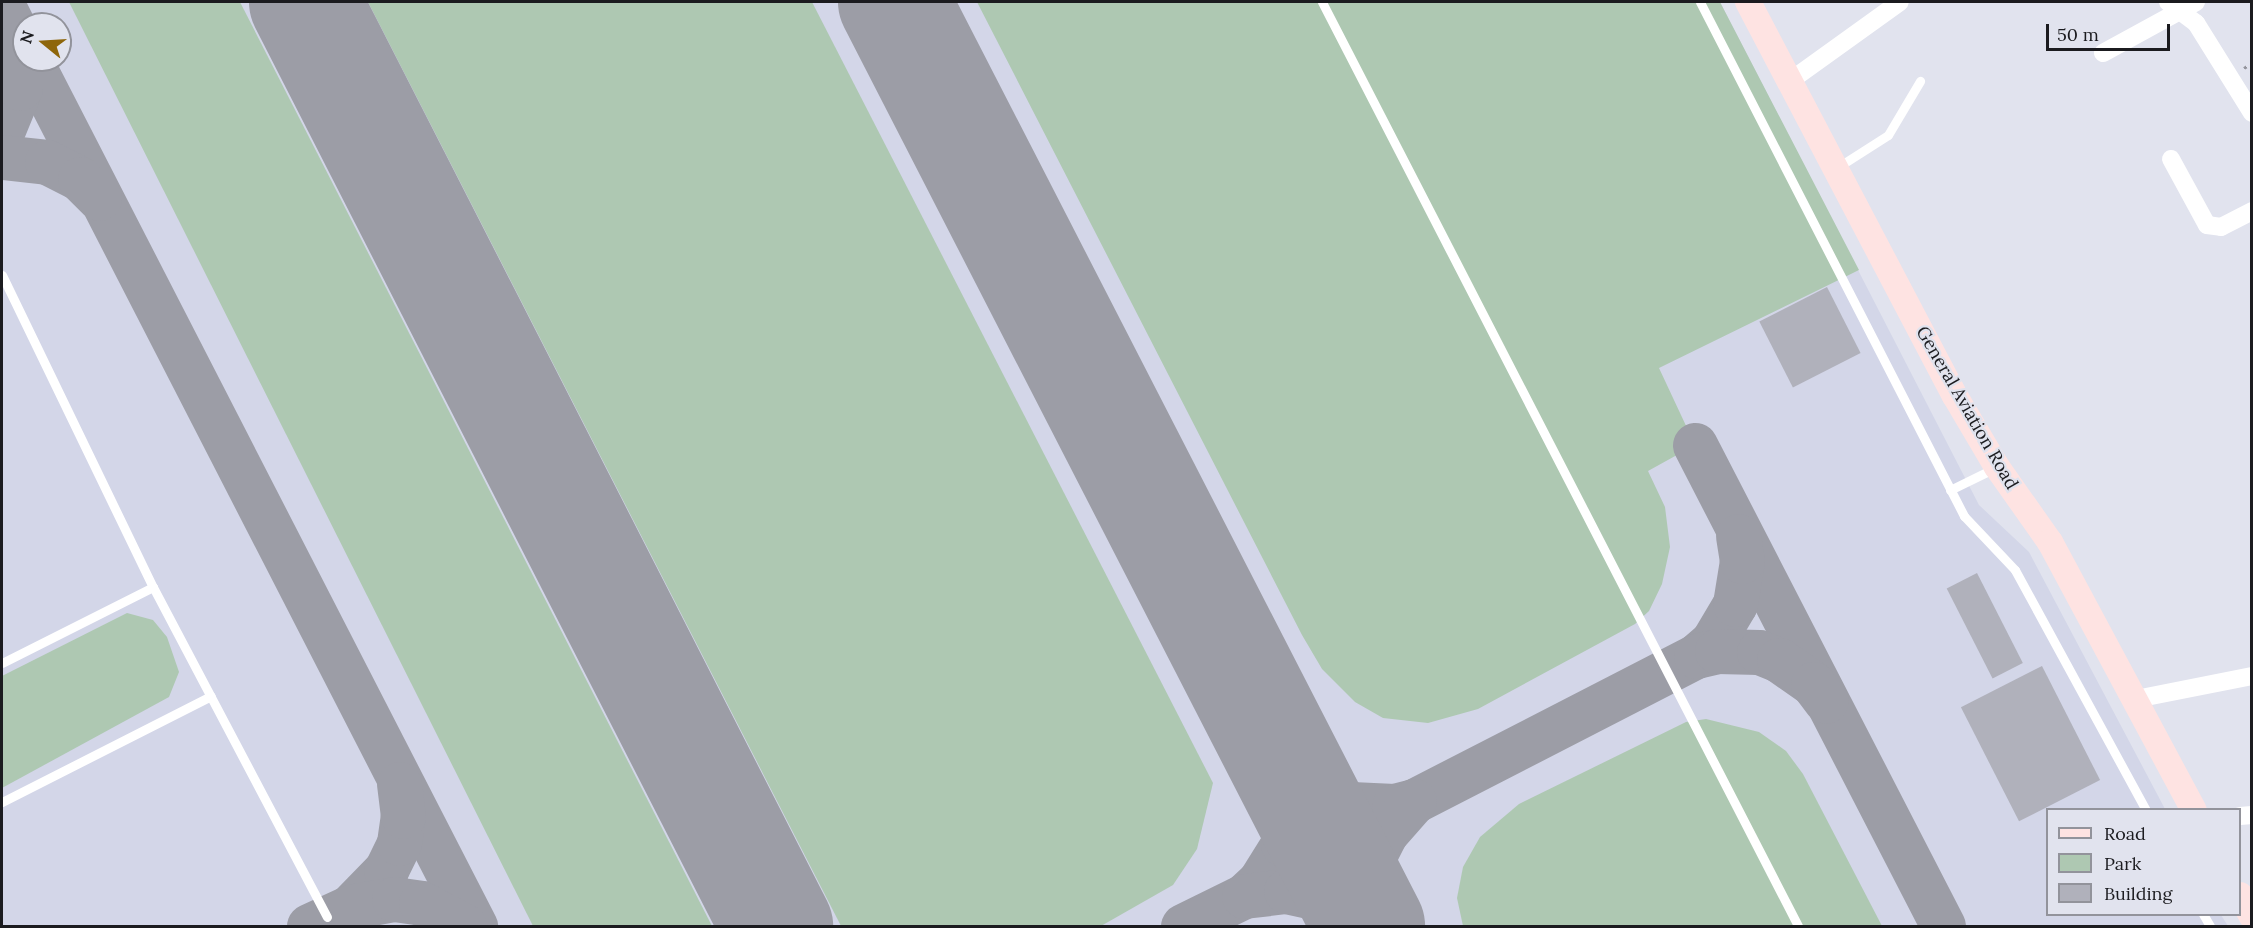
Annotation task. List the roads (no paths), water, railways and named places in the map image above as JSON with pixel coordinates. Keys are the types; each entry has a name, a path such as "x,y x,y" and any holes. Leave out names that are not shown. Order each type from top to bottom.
{"main road":[{"name":"General Aviation Road","path":"1748,2 1997,467 2049,542 2193,808"},
{"path":"2241,897 2252,917"}],"street":[{"path":"1790,81 1900,2"},
{"path":"2103,53 2182,5 2196,23 2252,113"},
{"path":"2171,159 2207,225 2222,227 2252,211"},
{"path":"2136,699 2252,676"}],"lane":[{"path":"1322,2 1798,927"},
{"path":"1700,2 1964,516 2015,570 2145,808"},
{"path":"1838,167 1888,135 1920,81"},
{"path":"2,275 153,587 327,917"},
{"path":"1950,490 1997,467"},
{"path":"2,663 153,587"},
{"path":"2,802 211,696"}]}
